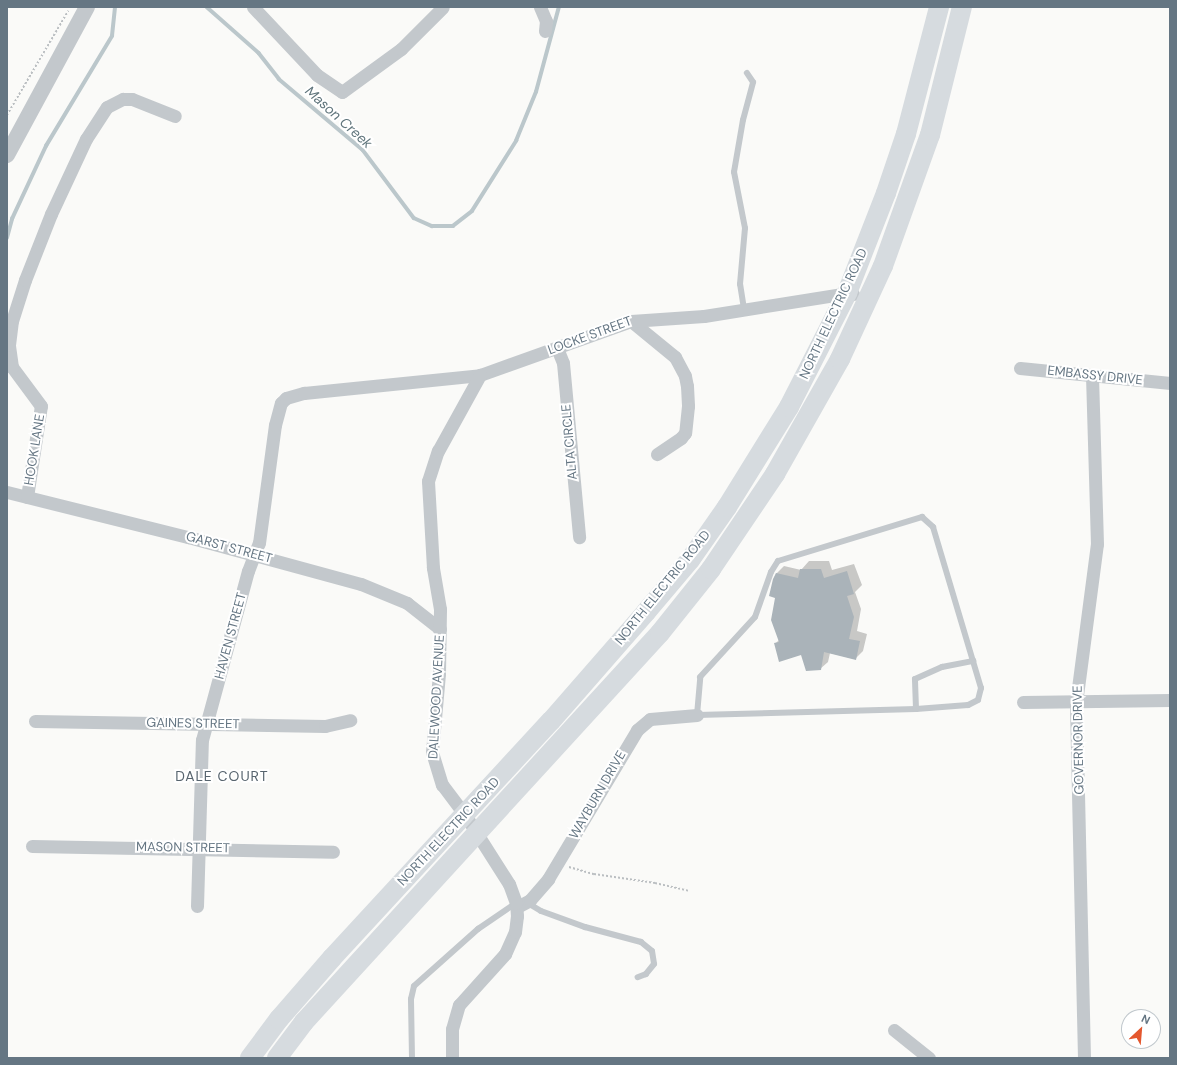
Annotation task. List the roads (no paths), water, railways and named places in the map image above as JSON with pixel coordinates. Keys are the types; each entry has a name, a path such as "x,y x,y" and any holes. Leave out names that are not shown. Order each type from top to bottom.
{"main road":[{"name":"NORTH ELECTRIC ROAD","path":"250,1058 279,1019 332,958 465,815 690,560 727,507 789,407 846,293 886,193 906,134 939,7"},
{"name":"NORTH ELECTRIC ROAD","path":"277,1058 304,1022 660,633 711,569 775,474 804,426 868,299 912,190 930,135 962,7"}],"street":[{"path":"7,155 88,7"},
{"path":"253,7 317,75 342,92 401,49 443,7"},
{"path":"540,7 546,21 544,31"},
{"name":"HOOK LANE","path":"27,497 42,411 40,403 12,367 9,354 10,332 25,280 67,180 100,115 114,102 123,99 132,99 175,116"},
{"name":"LOCKE STREET","path":"313,392 480,375 630,321 704,316 846,293 868,299"},
{"path":"630,321 675,357 686,381 688,406 685,432 657,454"},
{"name":"ALTA CIRCLE","path":"556,348 563,363 579,537"},
{"name":"EMBASSY DRIVE","path":"1020,368 1170,383"},
{"name":"DALEWOOD AVENUE","path":"452,1058 454,1014 463,1000 505,954 515,932 520,904 478,833 438,779 432,752 439,673 440,629 428,481 438,451 480,375"},
{"name":"GOVERNOR DRIVE","path":"1084,1058 1076,703 1097,544 1092,375"},
{"name":"HAVEN STREET","path":"197,906 202,740 248,571 259,543 277,415 286,398 313,392"},
{"name":"GARST STREET","path":"7,492 255,555 390,595 416,609 440,629"},
{"path":"1023,702 1076,703 1170,700"},
{"name":"WAYBURN DRIVE","path":"520,904 541,888 558,863 637,730 650,719 697,715"},
{"name":"GAINES STREET","path":"35,721 325,726 350,720"},
{"name":"MASON STREET","path":"32,846 199,848 333,852"},
{"path":"894,1030 929,1058"}],"lane":[{"path":"744,309 740,284 745,228 734,172 743,120 753,82 747,73"},
{"path":"922,517 933,527 973,661 981,688 978,700 968,705 916,709 697,715 700,677 755,617 771,572 778,562 922,517"},
{"path":"916,709 916,679 942,666 973,661"},
{"path":"412,1058 411,999 414,986 478,929 520,904 585,926 642,942 652,951 654,964 646,974 638,977"}],"waterway":[{"name":"Mason Creek","path":"7,238 12,219 46,146 112,36 115,7"},
{"name":"Mason Creek","path":"207,7 259,53 279,79 363,150 414,218 432,226 453,226 472,211 516,141 536,92 559,7"}],"district":[{"name":"DALE COURT","path":"222,776"}]}
